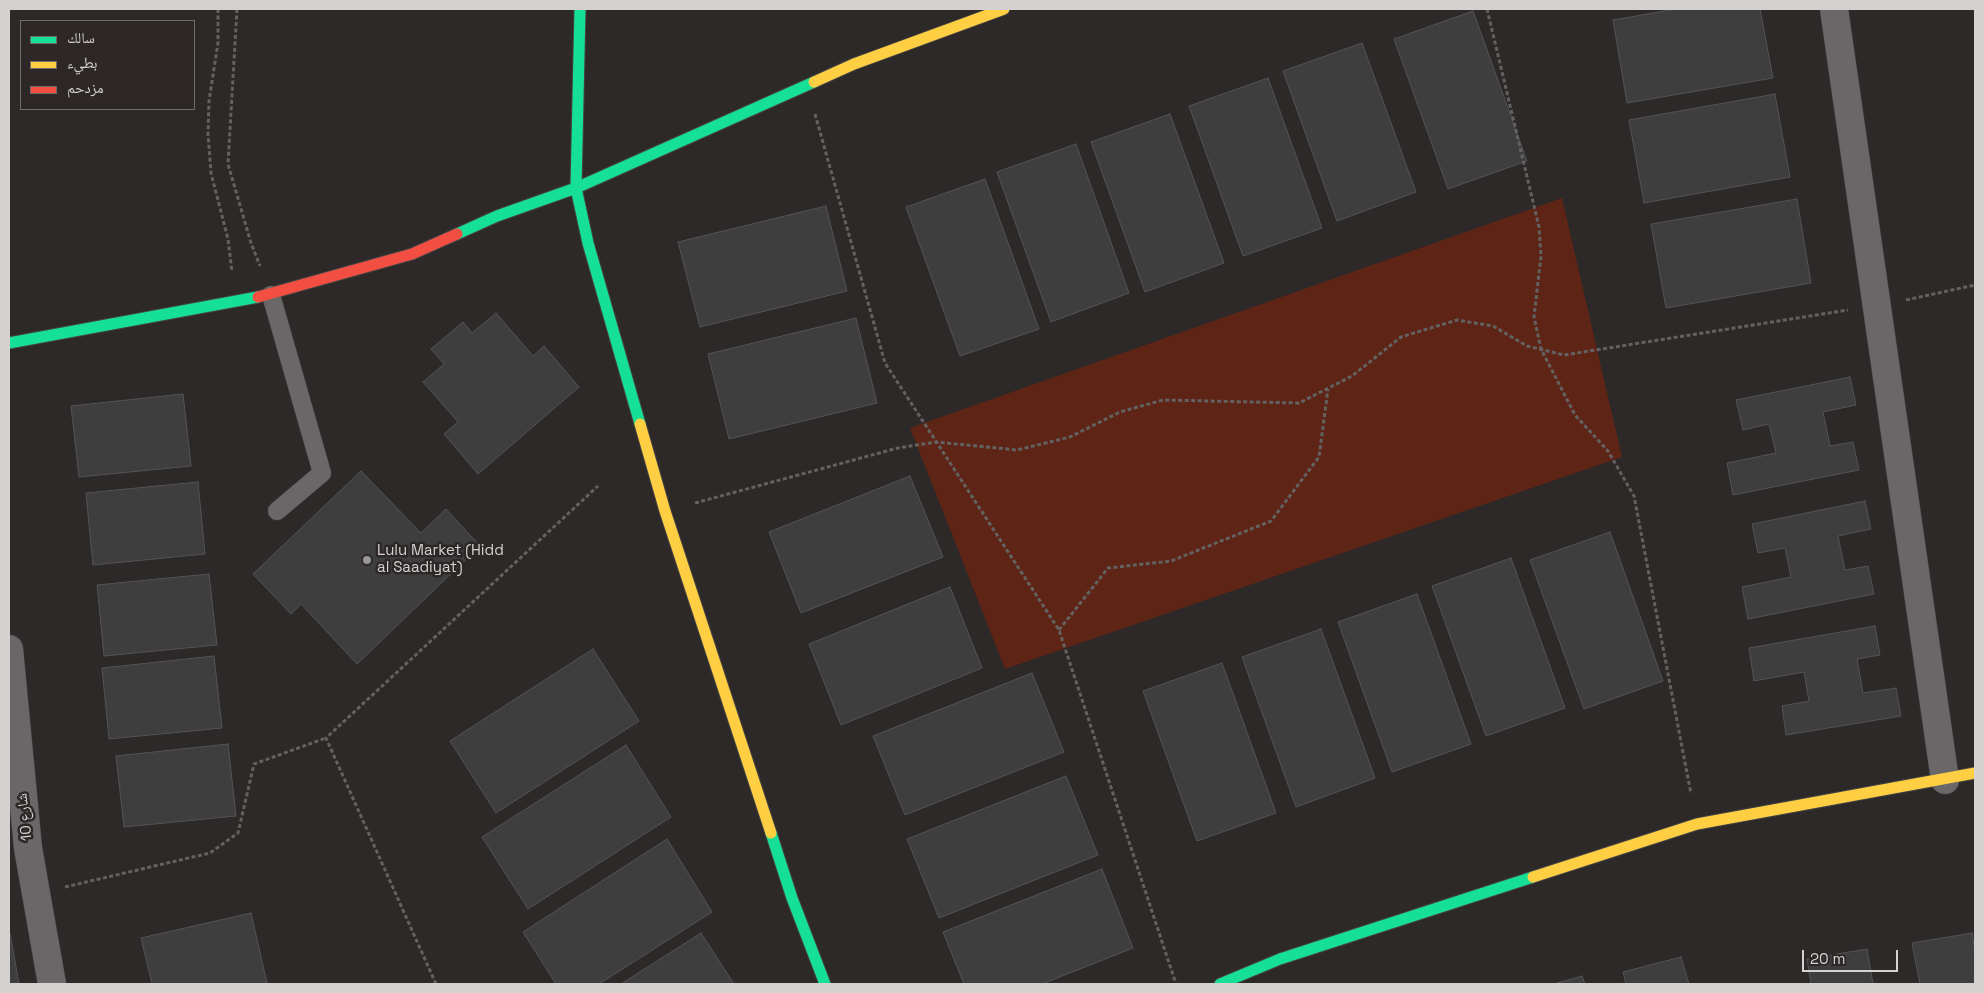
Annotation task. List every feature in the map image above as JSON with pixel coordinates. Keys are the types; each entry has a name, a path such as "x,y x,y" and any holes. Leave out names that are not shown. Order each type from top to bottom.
{"street":[{"path":"580,9 576,188 588,243 665,511 792,898 825,984"},
{"path":"9,344 271,295 412,254 497,216 576,188 854,64 1004,9"},
{"path":"1834,9 1945,780"},
{"name":"شارع 10","path":"9,649 28,848 52,984"},
{"path":"1220,984 1280,959 1696,824 1975,773"}],"lane":[{"path":"271,295 322,473 277,511"}],"path":[{"path":"218,9 218,43 209,101 208,134 211,173 228,239 236,302"},
{"path":"237,9 228,164 251,243 271,295"},
{"path":"1487,9 1539,227 1540,256 1534,317 1541,349 1575,415 1608,452 1634,496 1696,824"},
{"path":"806,85 885,364 1059,630 1176,984"},
{"path":"665,511 898,448 936,442 1017,450 1070,437 1120,412 1164,400 1299,403 1352,376 1401,337 1457,320 1493,326 1527,346 1564,355 1877,306 1975,286"},
{"path":"1059,630 1108,568 1171,561 1272,521 1319,457 1328,388"},
{"path":"36,894 210,853 238,833 254,764 326,738 598,486"},
{"path":"326,738 436,984"}],"shaded area":[{"path":"1562,198 1622,457 1005,669 910,428"}],"building":[{"path":"1676,9 1760,9 1773,78 1627,103 1613,20"},
{"path":"1473,11 1527,161 1448,189 1394,39"},
{"path":"1362,43 1416,192 1337,221 1283,71"},
{"path":"1268,78 1322,228 1243,256 1189,106"},
{"path":"1775,94 1790,177 1644,203 1629,120"},
{"path":"1170,114 1224,263 1145,292 1091,142"},
{"path":"1076,144 1129,293 1051,322 997,172"},
{"path":"985,179 1039,329 960,356 906,207"},
{"path":"1797,199 1811,283 1666,308 1651,224"},
{"path":"826,206 847,291 700,327 678,242"},
{"path":"496,313 533,356 544,346 579,387 478,474 444,434 458,422 423,382 444,364 431,349 463,322 472,333"},
{"path":"856,318 877,403 729,439 708,354"},
{"path":"1850,377 1856,405 1823,412 1830,446 1853,442 1859,470 1733,495 1727,463 1776,453 1769,424 1743,430 1736,400"},
{"path":"183,394 191,466 79,477 71,406"},
{"name":"Lulu Market (Hidd al Saadiyat)","path":"361,471 421,533 446,509 480,546 357,664 301,604 291,614 253,574"},
{"path":"910,476 943,557 801,613 769,532"},
{"path":"198,482 205,554 93,565 86,493"},
{"path":"1865,501 1871,529 1838,536 1845,570 1868,566 1874,594 1748,619 1742,587 1791,577 1785,548 1758,553 1752,524"},
{"path":"1610,532 1663,681 1584,709 1530,560"},
{"path":"1511,558 1565,708 1486,736 1432,586"},
{"path":"209,574 217,645 104,656 97,585"},
{"path":"950,587 982,668 841,725 809,644"},
{"path":"1417,594 1471,744 1392,772 1338,622"},
{"path":"1875,626 1880,655 1857,659 1863,693 1896,688 1901,716 1786,735 1782,706 1809,701 1804,672 1754,681 1749,648"},
{"path":"1321,629 1375,778 1296,807 1242,657"},
{"path":"593,649 639,721 496,813 450,741"},
{"path":"214,656 222,728 109,739 102,668"},
{"path":"1222,663 1276,813 1197,841 1143,691"},
{"path":"1032,673 1064,752 905,815 873,736"},
{"path":"228,744 236,816 124,827 116,756"},
{"path":"626,745 671,817 528,909 482,837"},
{"path":"1066,776 1098,855 939,918 907,839"},
{"path":"667,839 712,912 599,984 556,984 523,932"},
{"path":"1102,869 1133,948 1042,984 964,984 943,932"},
{"path":"251,913 267,983 152,984 141,938"},
{"path":"10,933 19,984 9,984"},
{"path":"701,933 734,984 621,984"},
{"path":"1972,933 1975,950 1975,984 1920,984 1912,943"},
{"path":"1867,949 1873,984 1811,984 1807,959"},
{"path":"1681,957 1689,984 1626,984 1623,972"},
{"path":"1582,976 1585,984 1554,984"}],"traffic: fast":[{"path":"580,9 576,188 588,243 640,424"},
{"path":"457,234 497,216 576,188 814,82"},
{"path":"9,343 258,297"},
{"path":"771,833 792,898 825,984"},
{"path":"1220,984 1280,959 1533,877"}],"traffic: slow":[{"path":"814,82 854,64 1004,9"},
{"path":"640,424 665,511 771,833"},
{"path":"1533,877 1697,824 1975,773"}],"traffic: jam":[{"path":"258,297 412,254 457,234"}],"place":[{"name":"Lulu Market (Hidd al Saadiyat)","path":"367,560"}]}
